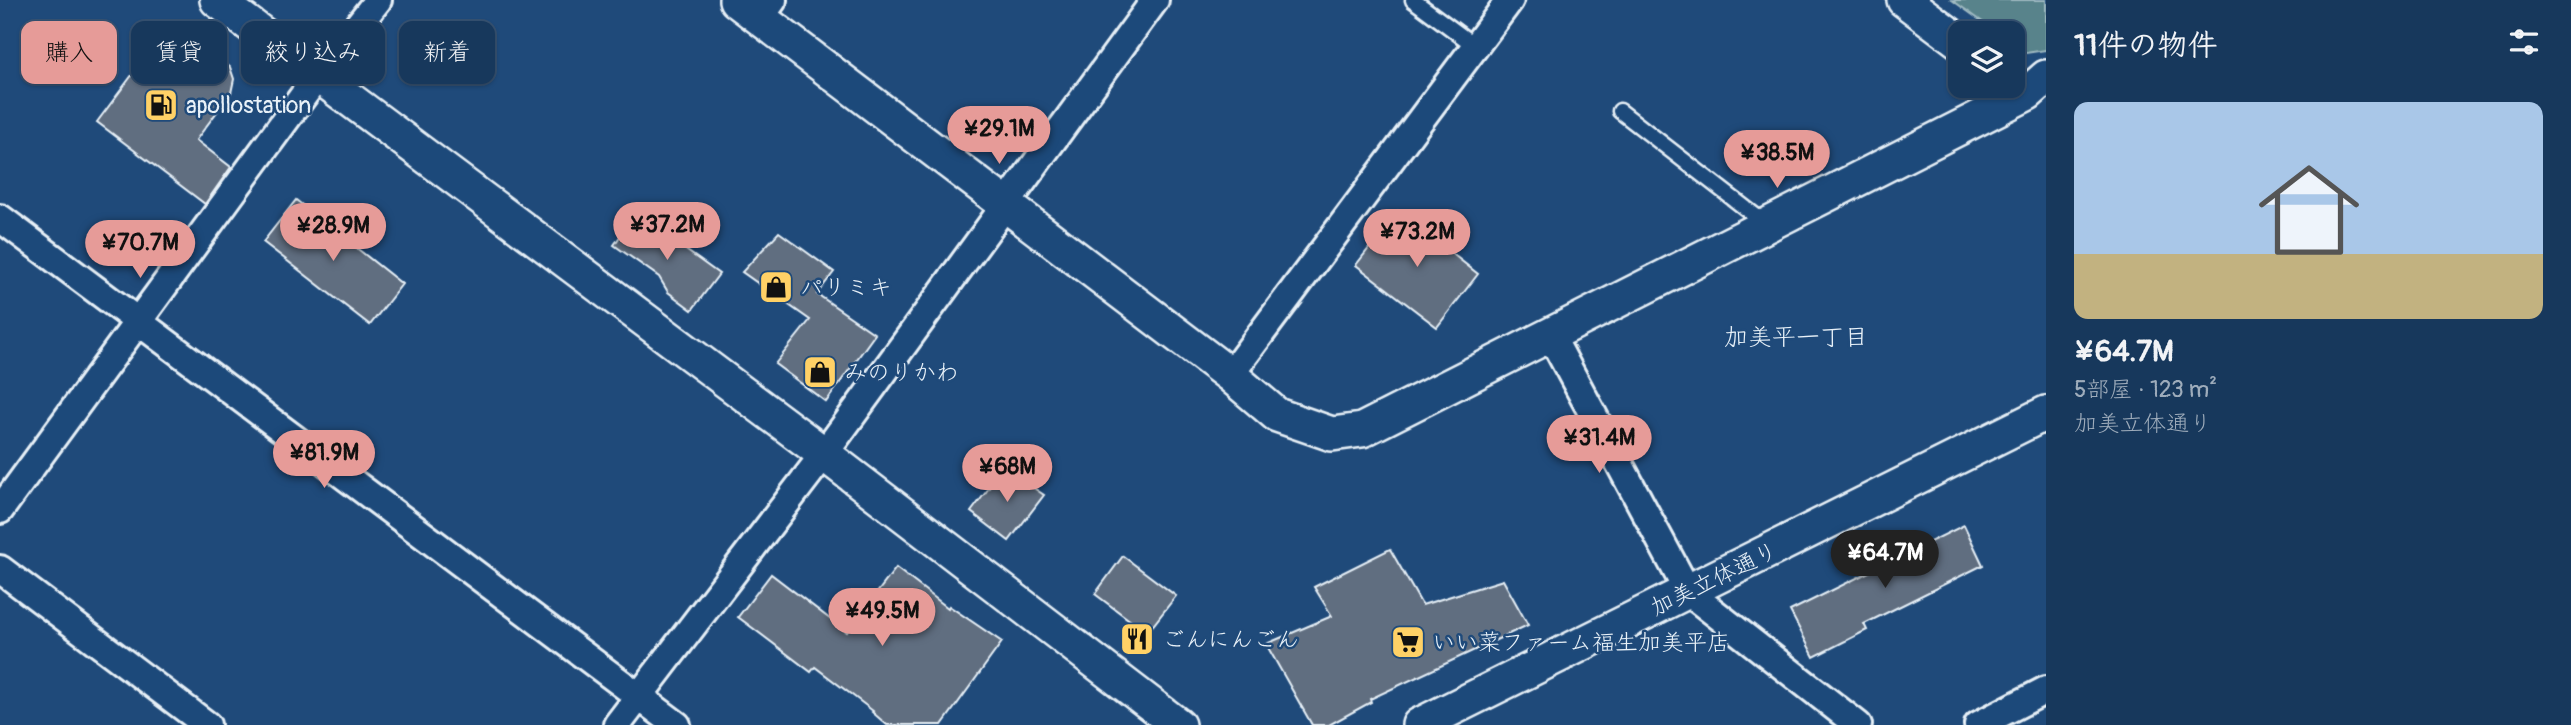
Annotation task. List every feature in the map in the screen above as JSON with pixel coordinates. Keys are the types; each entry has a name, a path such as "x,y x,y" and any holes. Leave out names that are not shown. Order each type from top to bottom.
{"street":[{"path":"217,0 244,21"},
{"path":"361,21 378,0"},
{"path":"617,725 824,454 1155,0"},
{"path":"1230,375 1510,0"},
{"path":"1904,0 1948,33"},
{"path":"757,6 1005,205 1230,375 1278,415 1332,433 1362,430 2033,91"},
{"path":"0,510 312,84"},
{"path":"326,84 824,454 1178,725"},
{"path":"0,218 677,725"},
{"path":"1551,335 1688,592 1858,725"},
{"name":"加美立体通り","path":"1419,725 2046,413"},
{"path":"0,569 207,725"},
{"path":"1978,725 2046,691"}],"lane":[{"path":"1413,0 1475,46"},
{"path":"1620,111 1767,225"}],"green space":[{"path":"1952,0 2046,0 2046,50 2025,52 2025,21 1981,21"}],"building":[{"path":"227,65 230,67 234,79 231,93 196,140 231,167 205,204 97,122 131,76 131,84 227,84"},
{"path":"296,200 402,284 370,325 263,242"},
{"path":"1398,211 1478,274 1437,327 1356,265"},
{"path":"636,214 719,274 692,310 668,292 659,277 614,245"},
{"path":"779,232 834,272 817,294 875,334 826,402 775,364 810,320 742,272"},
{"path":"1004,468 1044,495 1009,541 971,512"},
{"path":"1964,525 1983,565 1864,624 1867,630 1814,657 1790,611"},
{"path":"1390,549 1422,605 1503,580 1528,625 1370,699 1371,702 1329,725 1312,725 1266,644 1332,616 1314,587"},
{"path":"1123,556 1176,596 1147,633 1095,594"},
{"path":"896,568 948,608 949,606 1002,642 942,725 887,725 873,711 815,667 811,672 738,617 771,574 847,632"}],"place":[{"name":"apollostation","path":"161,105"},
{"name":"パリミキ","path":"776,287"},
{"name":"みのりかわ","path":"820,372"},
{"name":"ごんにんごん","path":"1137,639"},
{"name":"いい菜ファーム福生加美平店","path":"1408,642"}],"district":[{"name":"加美平一丁目","path":"1796,337"}]}
